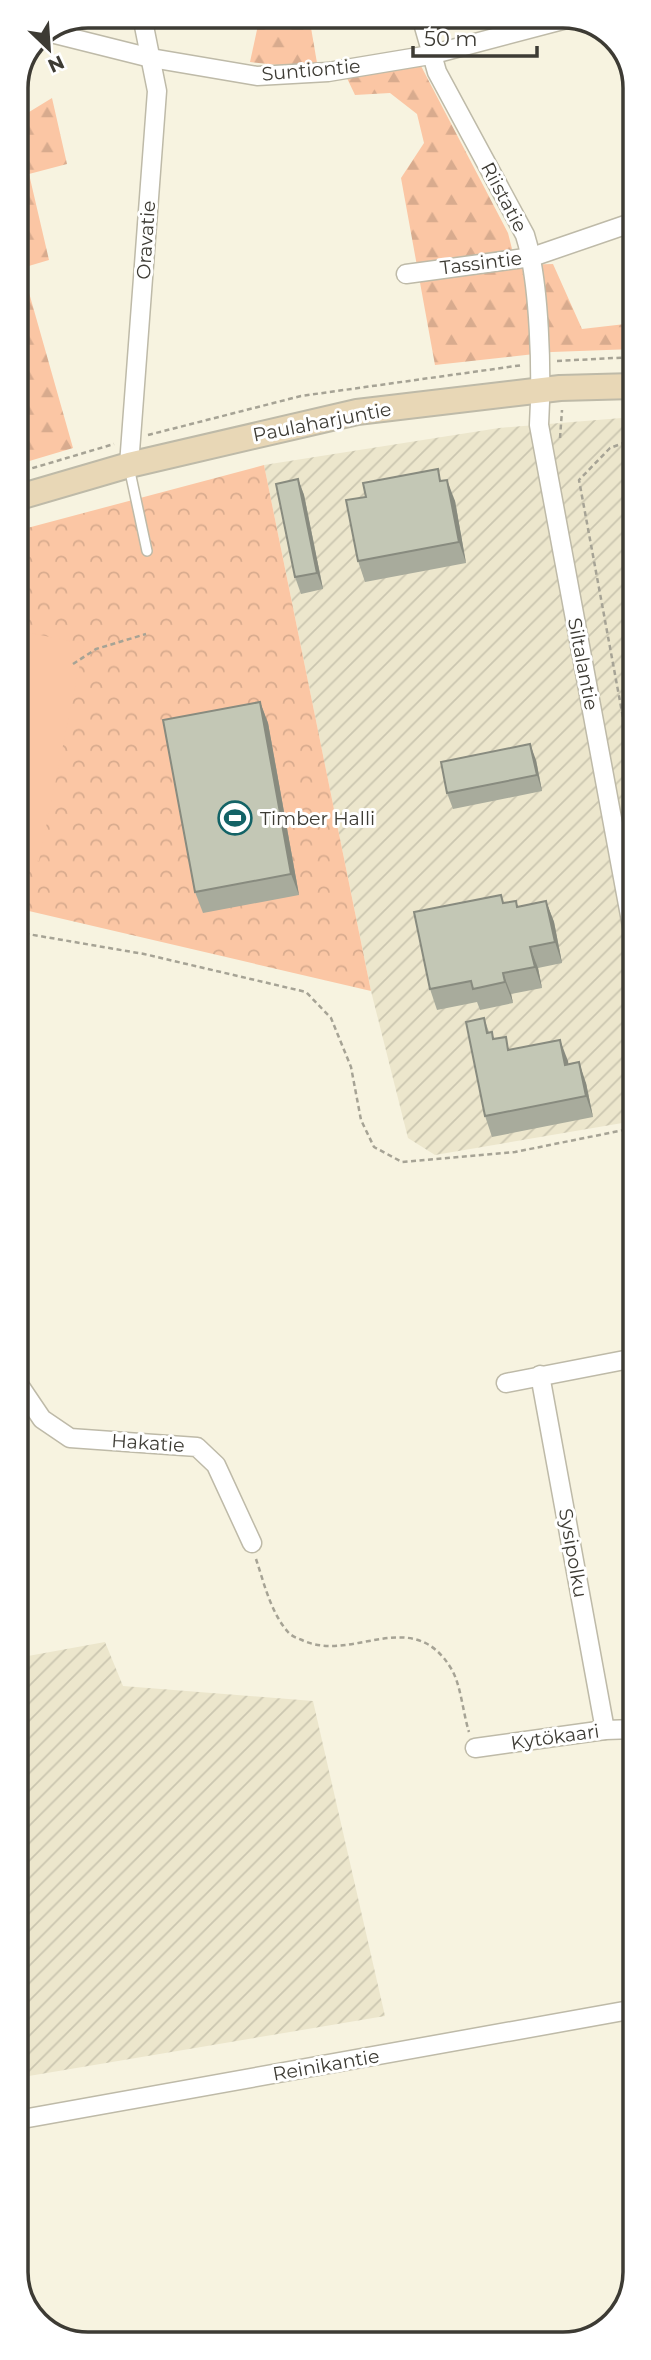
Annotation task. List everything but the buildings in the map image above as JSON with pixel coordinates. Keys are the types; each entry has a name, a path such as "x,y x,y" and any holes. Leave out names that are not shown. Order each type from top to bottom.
{"main road":[{"name":"Paulaharjuntie","path":"28,494 129,465 357,412 541,390 623,386"}],"street":[{"name":"Oravatie","path":"129,465 157,91 144,28"},
{"name":"Riistatie","path":"424,28 430,55 524,235 532,257 541,390"},
{"name":"Suntiontie","path":"60,35 150,58 257,76 328,72 430,55 532,28"},
{"name":"Tassintie","path":"406,274 452,265 532,257 623,226"},
{"name":"Siltalantie","path":"541,390 539,425 623,876"},
{"path":"506,1382 623,1360"},
{"name":"Sysipolku","path":"540,1376 605,1730"},
{"name":"Hakatie","path":"28,1398 42,1419 70,1438 197,1447 216,1465 252,1543"},
{"name":"Kytökaari","path":"475,1748 623,1729"},
{"name":"Reinikantie","path":"28,2118 623,2011"}],"lane":[{"path":"129,465 146,551"}],"path":[{"path":"623,443 610,448 579,480 623,718"},
{"path":"73,664 96,649 146,634"},
{"path":"28,934 144,954 306,992 331,1018 351,1067 361,1120 374,1147 402,1162 515,1152 623,1130"},
{"path":"252,1543 268,1596 289,1634 316,1647 351,1646 385,1636 412,1638 436,1651 453,1671 475,1748"}],"shaded area":[{"path":"623,418 623,1123 435,1155 408,1138 371,991 264,465 499,428"},
{"path":"105,1642 123,1686 313,1701 385,2016 28,2076 28,1656"}],"green space":[{"path":"257,28 311,28 317,63 287,66 250,62"},
{"path":"420,64 508,233 516,265 553,264 582,329 623,324 623,349 552,352 435,365 401,178 424,143 417,114 390,93 355,95 346,76"},
{"path":"52,98 67,164 29,174 49,260 28,266 28,113"},
{"path":"28,289 73,448 28,461"},
{"path":"264,465 371,991 28,911 28,528"},
{"path":"28,632 84,644 39,861 28,859"}],"place":[{"name":"Timber Halli","path":"235,818"}]}
